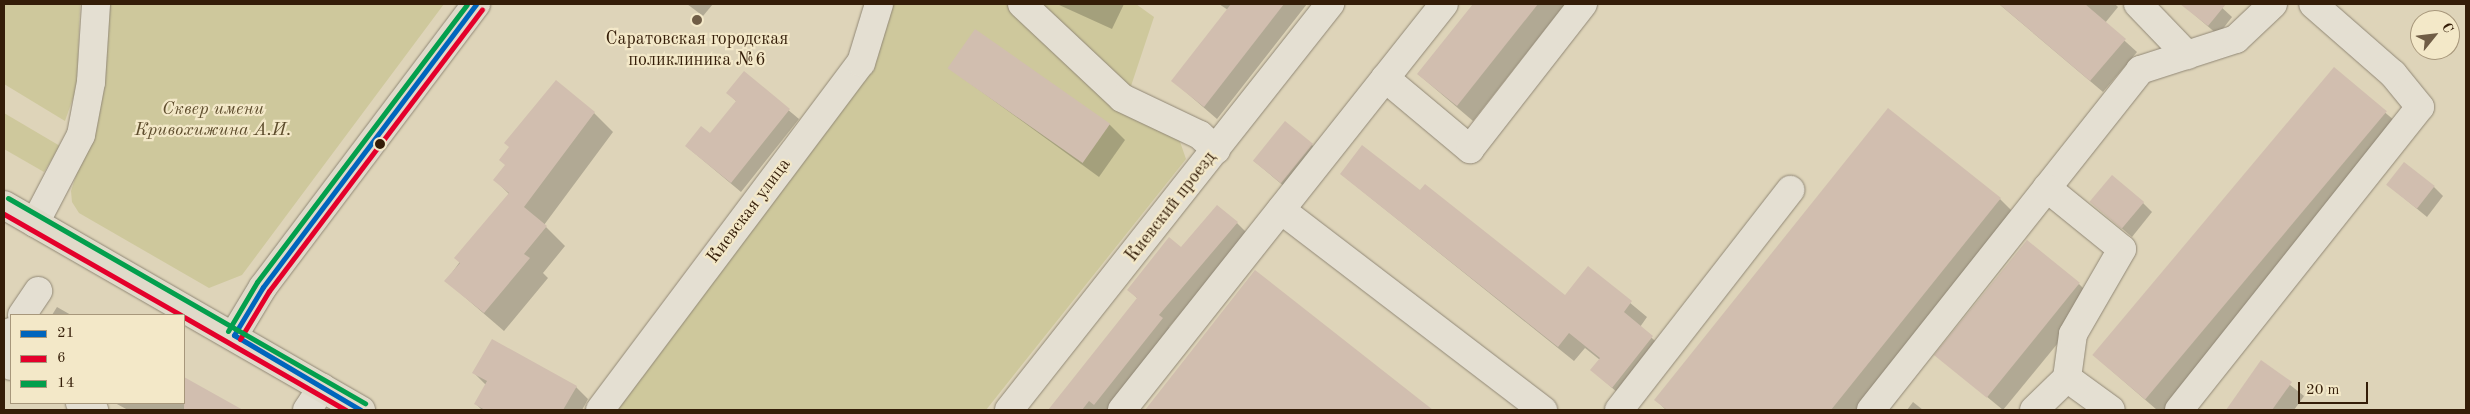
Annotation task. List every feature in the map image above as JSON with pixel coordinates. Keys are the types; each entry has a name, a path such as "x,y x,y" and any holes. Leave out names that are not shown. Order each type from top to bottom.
{"main road":[{"path":"234,335 263,287 476,4"},
{"path":"4,205 234,335 361,410"}],"street":[{"path":"35,223 81,135 91,82 96,4"},
{"name":"Киевская улица","path":"600,410 861,63 879,4"},
{"path":"1022,4 1122,98 1200,135 1216,150"},
{"name":"Киевский проезд","path":"1010,410 1330,4"},
{"path":"1122,410 1444,4"},
{"path":"1385,78 1470,149 1583,4"},
{"path":"2138,4 2187,55"},
{"path":"1871,410 2140,70 2236,39 2273,4"},
{"path":"2179,410 2420,107 2393,74 2312,4"},
{"path":"2034,410 2067,378 2073,334 2122,249 2047,188"},
{"path":"1619,410 1790,190"},
{"path":"1281,210 1543,410"},
{"path":"23,314 38,291"},
{"path":"2067,378 2111,410"},
{"path":"307,410 322,388"},
{"path":"82,404 94,410"}],"green space":[{"path":"4,4 80,4 77,87 65,121 4,84"},
{"name":"Сквер имени Кривохижина А.И.","path":"106,4 444,4 242,275 209,288 79,213 72,202 71,191 88,139"},
{"path":"894,4 1007,4 1114,109 1178,136 1186,159 986,410 613,410"},
{"path":"1036,4 1136,4 1154,17 1129,92"},
{"path":"4,113 60,146 44,172 4,149"}],"building":[{"path":"1231,4 1284,4 1204,107 1171,81"},
{"path":"1473,4 1538,4 1457,106 1417,74"},
{"path":"1999,4 2085,4 2126,39 2090,81"},
{"path":"2180,4 2226,4 2208,26"},
{"path":"975,29 1110,124 1083,163 947,68"},
{"path":"2334,67 2387,111 2145,399 2092,355"},
{"path":"744,71 790,109 731,183 685,146 701,126 710,133 736,101 726,93"},
{"path":"556,80 595,112 524,207 547,226 524,254 530,258 484,313 444,281 460,263 454,258 509,193 493,180 505,165 499,160 509,147 504,143"},
{"path":"1888,108 2001,198 1831,410 1667,410 1654,400"},
{"path":"1285,121 1313,144 1281,183 1253,161"},
{"path":"1362,145 1420,190 1425,184 1565,295 1588,266 1632,301 1624,312 1653,336 1612,388 1590,370 1600,358 1569,333 1558,347 1340,174"},
{"path":"2404,162 2435,186 2417,209 2386,185"},
{"path":"2112,175 2144,202 2122,229 2090,202"},
{"path":"1217,205 1238,222 1159,315 1163,318 1094,405 1089,401 1082,410 1048,410 1137,298 1127,290 1169,237 1181,247"},
{"path":"2027,240 2080,283 1987,398 1934,355"},
{"path":"1255,270 1433,410 1145,410"},
{"path":"492,339 577,386 563,410 485,410 474,404 487,381 472,373"},
{"path":"2261,360 2292,382 2272,410 2226,410"},
{"path":"185,378 243,410 184,410"}],"transit line":[{"name":"14","path":"228,331 257,282 467,4"},
{"name":"21","path":"234,335 263,287 476,4"},
{"name":"6","path":"240,339 269,291 482,9"},
{"name":"14","path":"8,198 365,403"},
{"name":"6","path":"4,214 179,314"},
{"name":"6","path":"185,318 346,410"},
{"name":"21","path":"234,335 361,410"}],"place":[{"name":"Саратовская городская поликлиника №6","path":"697,20"}]}
